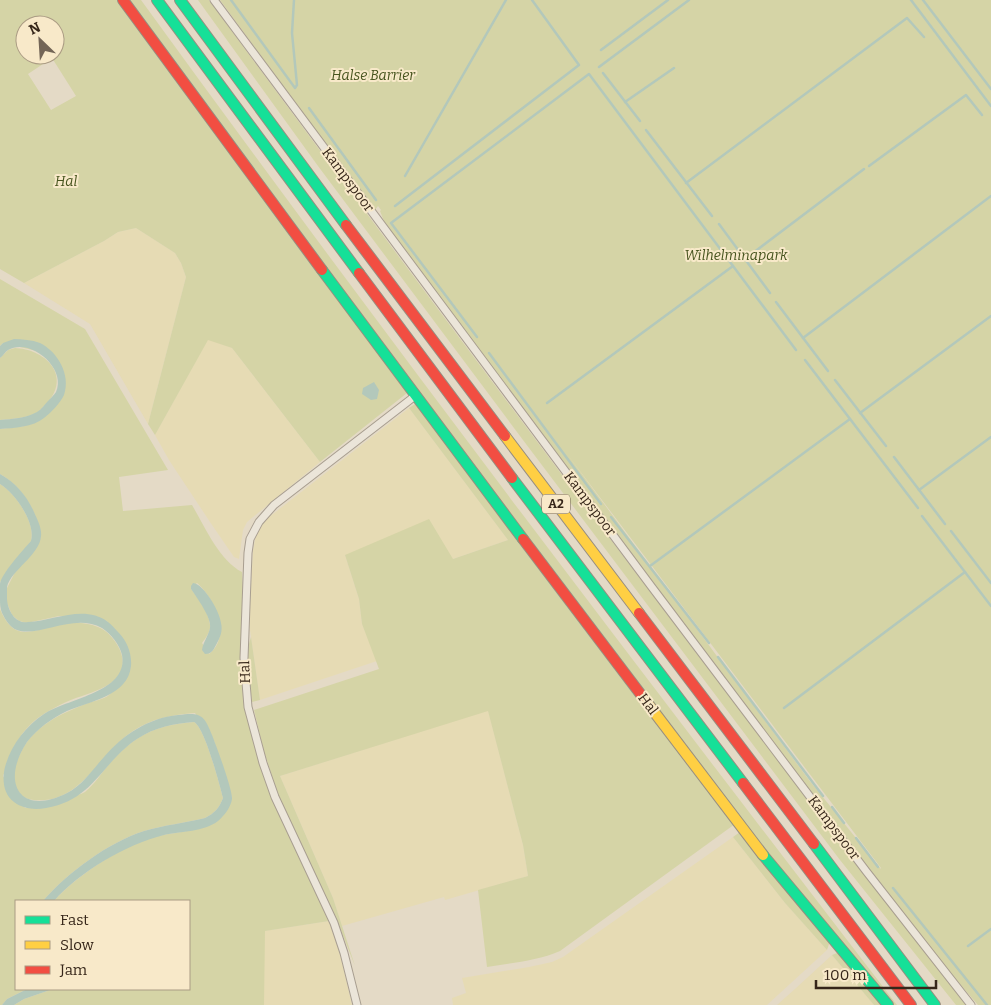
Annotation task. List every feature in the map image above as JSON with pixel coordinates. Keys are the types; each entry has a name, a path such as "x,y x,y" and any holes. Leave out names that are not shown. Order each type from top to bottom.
{"main road":[{"name":"Hal","path":"123,0 415,396 778,875 861,970 888,1005"},
{"name":"A2","path":"157,0 484,442 911,1005"},
{"name":"A2","path":"180,0 363,248 935,1005"}],"street":[{"name":"Kampspoor","path":"214,0 657,594 866,871 971,1005"},
{"name":"Hal","path":"357,1005 344,953 334,923 274,797 248,707 244,658 246,567 250,539 259,522 274,505 415,396"}],"shaded area":[{"path":"136,228 175,253 186,277 148,424 90,324 24,283 118,232"},
{"path":"14,339 40,343 52,352 64,372 66,387 64,395 58,404 40,421 23,426 0,429 0,420 24,417 39,411 56,392 58,383 56,373 51,365 36,351 17,347 8,350 0,358 0,346"},
{"path":"208,339 232,348 320,462 247,522 243,530 239,559 234,557 210,522 169,460 155,435"},
{"path":"374,382 379,390 377,399 371,400 362,394 363,388"},
{"path":"409,408 508,540 453,559 345,555 359,599 362,624 377,661 260,700 249,623 253,551 256,534 264,521"},
{"path":"0,474 16,485 28,500 41,533 36,550 14,575 7,587 9,608 13,615 17,620 24,622 79,614 99,617 109,623 122,636 131,657 128,676 115,691 61,714 45,724 31,737 19,757 15,771 15,782 19,792 27,798 37,801 51,799 67,793 83,782 111,749 137,729 167,717 196,714 204,719 209,728 232,794 227,811 212,825 150,839 120,852 90,870 64,890 55,900 44,900 76,869 103,851 144,831 205,818 216,810 223,798 203,734 194,722 164,727 137,739 114,759 86,789 62,804 42,809 33,809 21,806 10,799 4,781 5,767 11,751 20,737 31,724 44,714 107,686 116,678 122,668 122,655 109,633 91,624 69,624 26,632 14,629 6,620 0,608 1,580 18,555 31,541 32,534 27,517 18,501 0,484"},
{"path":"193,583 202,588 211,599 218,612 222,626 219,640 213,650 207,654 202,650 210,624 209,619 191,589"},
{"path":"488,710 523,845 528,876 445,900 444,897 342,926 333,898 280,776"},
{"path":"733,837 785,903 827,950 767,1005 453,1005 452,998 466,993 462,978 529,967 552,962 563,957"},
{"path":"329,921 341,958 352,1005 264,1005 264,931"},
{"path":"832,955 874,1005 777,1005 795,989"},
{"path":"25,990 50,990 24,999 14,1005 2,1005 7,999"}],"green space":[{"path":"0,0 119,0 407,393 320,462 232,348 208,340 155,435 148,424 186,277 175,253 136,228 118,232 24,283 0,269"},
{"path":"128,0 141,0 515,505 897,1005 892,1005 787,881 427,407"},
{"path":"198,0 209,0 450,326 694,650 864,874 969,1005 956,1005 840,860 318,166"},
{"name":"Wilhelminapark","path":"220,0 991,0 991,1005 978,1005 932,952 388,231 378,206 374,211","holes":["567,454 881,868 809,780"]},
{"path":"0,279 85,329 168,470 119,477 123,511 192,505 207,533 226,560 242,572 241,655 245,705 251,733 281,815 329,921 265,931 264,1005 14,1005 24,999 50,990 190,990 190,900 55,900 84,874 122,850 146,839 206,826 216,818 232,798 214,741 195,713 163,718 133,731 110,751 89,775 65,794 50,799 34,800 23,797 14,787 14,768 20,754 32,736 48,722 78,707 109,695 131,664 107,621 59,616 27,623 19,621 12,615 7,603 7,588 39,525 24,496 14,484 0,474 0,429 25,426 63,396 54,355 3,343 0,346","holes":["197,583 210,598 215,608 220,628 216,646 209,654 202,643 210,630 208,615 191,589"]},
{"path":"15,348 35,353 51,364 57,381 55,391 49,401 38,412 24,417 0,420 0,358 8,350"},
{"path":"415,404 735,824 560,951 533,959 487,967 478,890 528,876 523,845 488,711 280,776 333,898 355,966 338,923 280,800 264,752 254,710 379,669 362,624 359,599 345,555 429,519 453,559 508,540 409,408"},
{"path":"0,484 18,501 27,517 32,534 31,541 0,582"},
{"path":"0,609 4,618 11,626 21,632 70,623 84,623 101,628 108,633 119,648 123,661 121,671 116,679 107,686 64,703 45,713 33,722 20,737 3,776 25,808 85,792 110,763 138,738 158,729 194,722 203,734 223,798 216,810 205,818 144,831 117,843 76,869 44,900 15,900 15,990 25,990 7,999 0,1005"},
{"path":"251,637 260,700 252,702 246,654"},
{"path":"740,832 828,938 827,950 785,903 733,837"},
{"path":"842,954 884,1005 874,1005 832,955"}],"waterway":[{"path":"231,0 295,88 297,85 292,33 294,0"},
{"path":"405,176 506,0"},
{"path":"395,206 579,65 532,0"},
{"path":"601,50 668,0"},
{"path":"599,67 689,0"},
{"path":"911,0 991,106"},
{"path":"923,0 991,89"},
{"path":"686,183 907,18 924,37"},
{"path":"625,102 674,68"},
{"path":"603,73 640,121"},
{"path":"477,337 391,223 589,74 796,350"},
{"path":"869,166 966,95 982,115"},
{"path":"309,108 376,200"},
{"path":"646,130 712,216"},
{"path":"745,259 864,169"},
{"path":"803,338 991,196"},
{"path":"719,224 770,293"},
{"path":"547,403 733,266"},
{"path":"776,302 828,371"},
{"path":"860,413 991,316"},
{"path":"489,353 601,504"},
{"path":"805,360 918,508"},
{"path":"835,380 886,446"},
{"path":"650,566 850,419"},
{"path":"919,490 991,437"},
{"path":"894,457 945,524"},
{"path":"922,516 991,606"},
{"path":"611,517 709,643"},
{"path":"951,531 991,583"},
{"path":"784,708 965,572"},
{"path":"718,657 823,796"},
{"path":"832,807 844,823"},
{"path":"856,838 878,867"},
{"path":"893,888 987,1005"},
{"path":"968,946 991,929"}],"traffic: fast":[{"path":"157,0 359,273"},
{"path":"180,0 346,225"},
{"path":"322,270 523,539"},
{"path":"512,478 743,783"},
{"path":"814,844 935,1005"},
{"path":"763,855 888,1005"}],"traffic: slow":[{"path":"505,436 639,613"},
{"path":"642,696 763,855"}],"traffic: jam":[{"path":"123,0 322,270"},
{"path":"346,225 505,436"},
{"path":"359,273 512,478"},
{"path":"523,539 642,696"},
{"path":"639,613 814,844"},
{"path":"743,783 911,1005"}],"park label":[{"name":"Halse Barrier","path":"373,75"}]}
